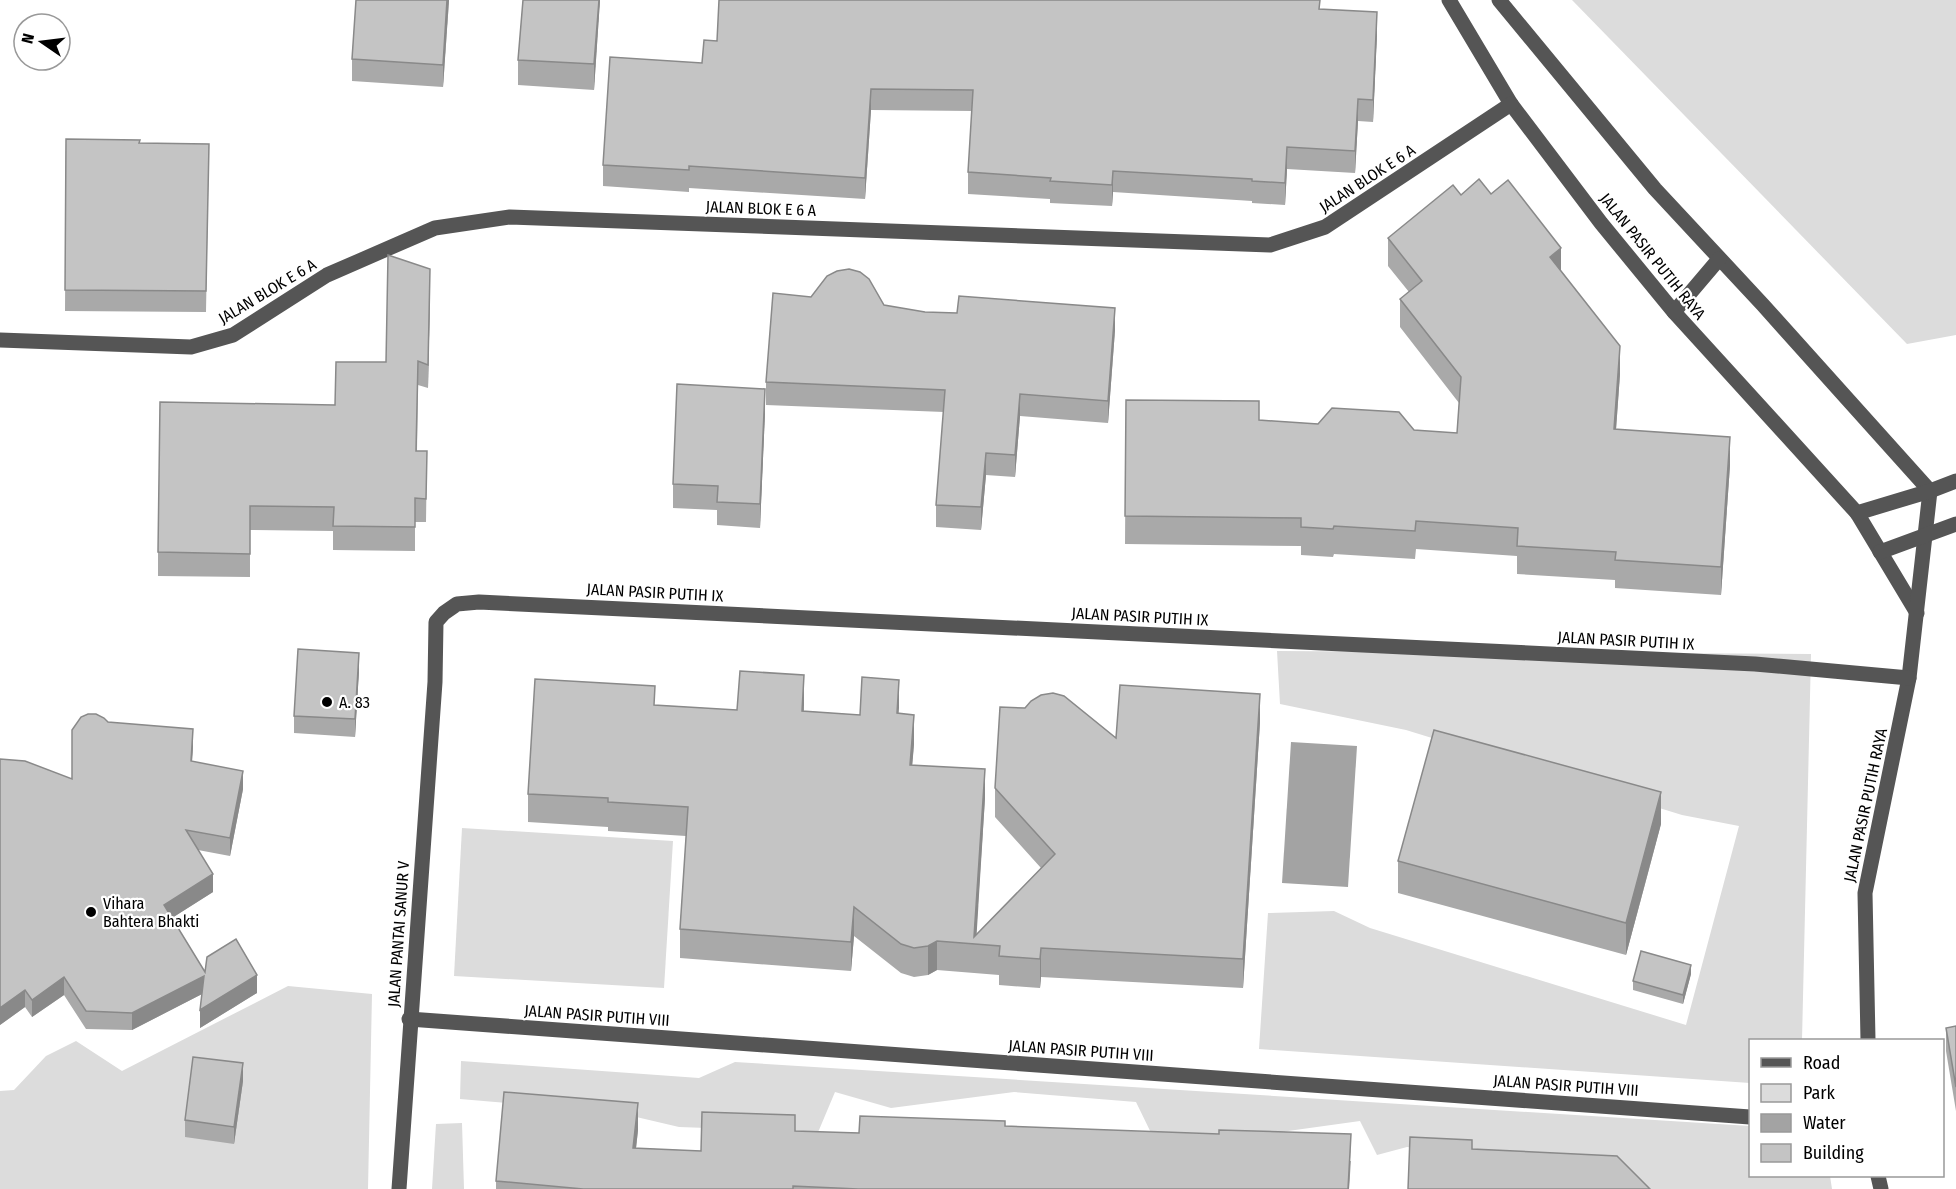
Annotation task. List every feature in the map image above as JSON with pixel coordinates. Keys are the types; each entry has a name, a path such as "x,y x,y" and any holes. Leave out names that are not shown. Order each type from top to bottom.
{"street":[{"name":"JALAN PASIR PUTIH RAYA","path":"1449,0 1510,104 1601,224 1674,312 1857,513 1917,614"},
{"path":"1499,0 1655,189 1930,491"},
{"name":"JALAN BLOK E 6 A","path":"0,340 191,347 233,335 327,275 435,228 510,218 1270,245 1325,227 1510,104"},
{"path":"1674,312 1719,259"},
{"path":"1857,513 1930,491 1956,480"},
{"name":"JALAN PASIR PUTIH RAYA","path":"1868,1039 1865,894 1909,678 1930,491"},
{"path":"1880,552 1956,524"},
{"name":"JALAN PASIR PUTIH IX","path":"435,682 436,622 457,604 479,602 1755,664 1909,678"},
{"name":"JALAN PANTAI SANUR V","path":"399,1189 435,682"},
{"name":"JALAN PASIR PUTIH VIII","path":"410,1019 1749,1117"}],"green space":[{"path":"1572,0 1956,0 1956,335 1907,344"},
{"path":"1277,651 1811,654 1802,1039 1749,1039 1749,1083 1259,1049 1268,913 1334,911 1370,928 1686,1025 1739,826 1682,815 1406,730 1280,704"},
{"path":"462,828 673,841 664,988 454,976"},
{"path":"288,986 372,994 368,1189 0,1189 0,1091 14,1090 46,1056 76,1041 122,1071"},
{"path":"461,1061 699,1078 735,1062 1749,1126 1749,1177 1830,1177 1832,1189 1627,1189 1615,1171 1407,1147 1377,1155 1360,1121 1260,1135 1154,1139 1136,1102 1014,1092 891,1108 835,1092 811,1149 788,1131 679,1127 615,1112 460,1099"},
{"path":"462,1123 464,1189 432,1189 436,1124"}],"water":[{"path":"1291,742 1357,746 1348,887 1282,883"}],"building":[{"path":"356,0 447,0 443,65 352,59"},
{"path":"523,0 599,0 594,64 518,60"},
{"path":"719,0 1320,0 1319,9 1377,12 1373,100 1358,99 1355,151 1287,147 1285,183 1113,171 1112,185 968,172 973,90 871,89 865,178 689,166 689,170 603,165 610,57 702,63 704,40 717,41"},
{"path":"66,139 209,144 206,291 65,290"},
{"path":"1479,179 1491,194 1508,180 1561,248 1550,257 1620,346 1614,429 1730,437 1721,567 1615,560 1616,552 1517,546 1518,528 1416,521 1415,531 1334,526 1333,529 1301,527 1301,518 1125,516 1126,400 1259,401 1259,420 1318,424 1332,408 1399,412 1414,430 1457,433 1461,377 1400,299 1422,281 1388,238 1453,185 1461,195"},
{"path":"388,255 430,269 428,365 418,361 416,451 427,451 426,499 415,498 415,527 333,526 334,507 250,506 250,554 158,552 160,402 335,405 336,362 386,362"},
{"path":"849,269 860,272 869,279 884,305 925,312 957,313 959,296 1115,308 1108,401 1020,394 1015,455 986,453 981,507 936,505 945,390 766,382 773,293 811,297 827,276"},
{"path":"677,384 765,389 760,504 717,502 718,486 673,484"},
{"name":"A. 83","path":"298,649 359,653 355,719 294,716"},
{"path":"740,671 804,675 802,711 860,715 862,677 899,680 897,713 914,715 910,765 985,769 974,937 1055,854 995,788 1000,707 1025,708 1041,695 1053,693 1064,696 1116,738 1120,685 1260,694 1243,959 1041,948 1040,959 999,956 1000,946 937,941 928,946 914,948 901,944 854,907 851,942 680,929 688,807 608,802 608,798 528,794 535,679 655,686 654,705 737,710"},
{"name":"Vihara Bahtera Bhakti","path":"96,714 108,722 193,729 191,761 243,771 230,838 186,830 213,874 164,905 205,972 207,957 236,939 257,975 200,1010 204,976 132,1013 86,1011 64,977 32,1000 25,990 0,1008 0,759 25,761 72,779 72,730 81,717"},
{"path":"1434,730 1661,792 1626,923 1398,861"},
{"path":"1641,951 1691,965 1683,995 1633,981"},
{"path":"1956,1026 1956,1087 1946,1028"},
{"path":"193,1057 243,1063 234,1127 185,1120"},
{"path":"504,1092 638,1103 633,1148 701,1151 702,1112 795,1115 795,1131 859,1133 860,1116 1005,1121 1005,1126 1219,1134 1219,1130 1351,1134 1348,1189 858,1189 793,1186 793,1189 583,1189 496,1181"},
{"path":"1410,1137 1472,1140 1472,1149 1617,1156 1650,1189 1408,1189"}],"place":[{"name":"A. 83","path":"327,702"},
{"name":"Vihara Bahtera Bhakti","path":"91,912"}]}
